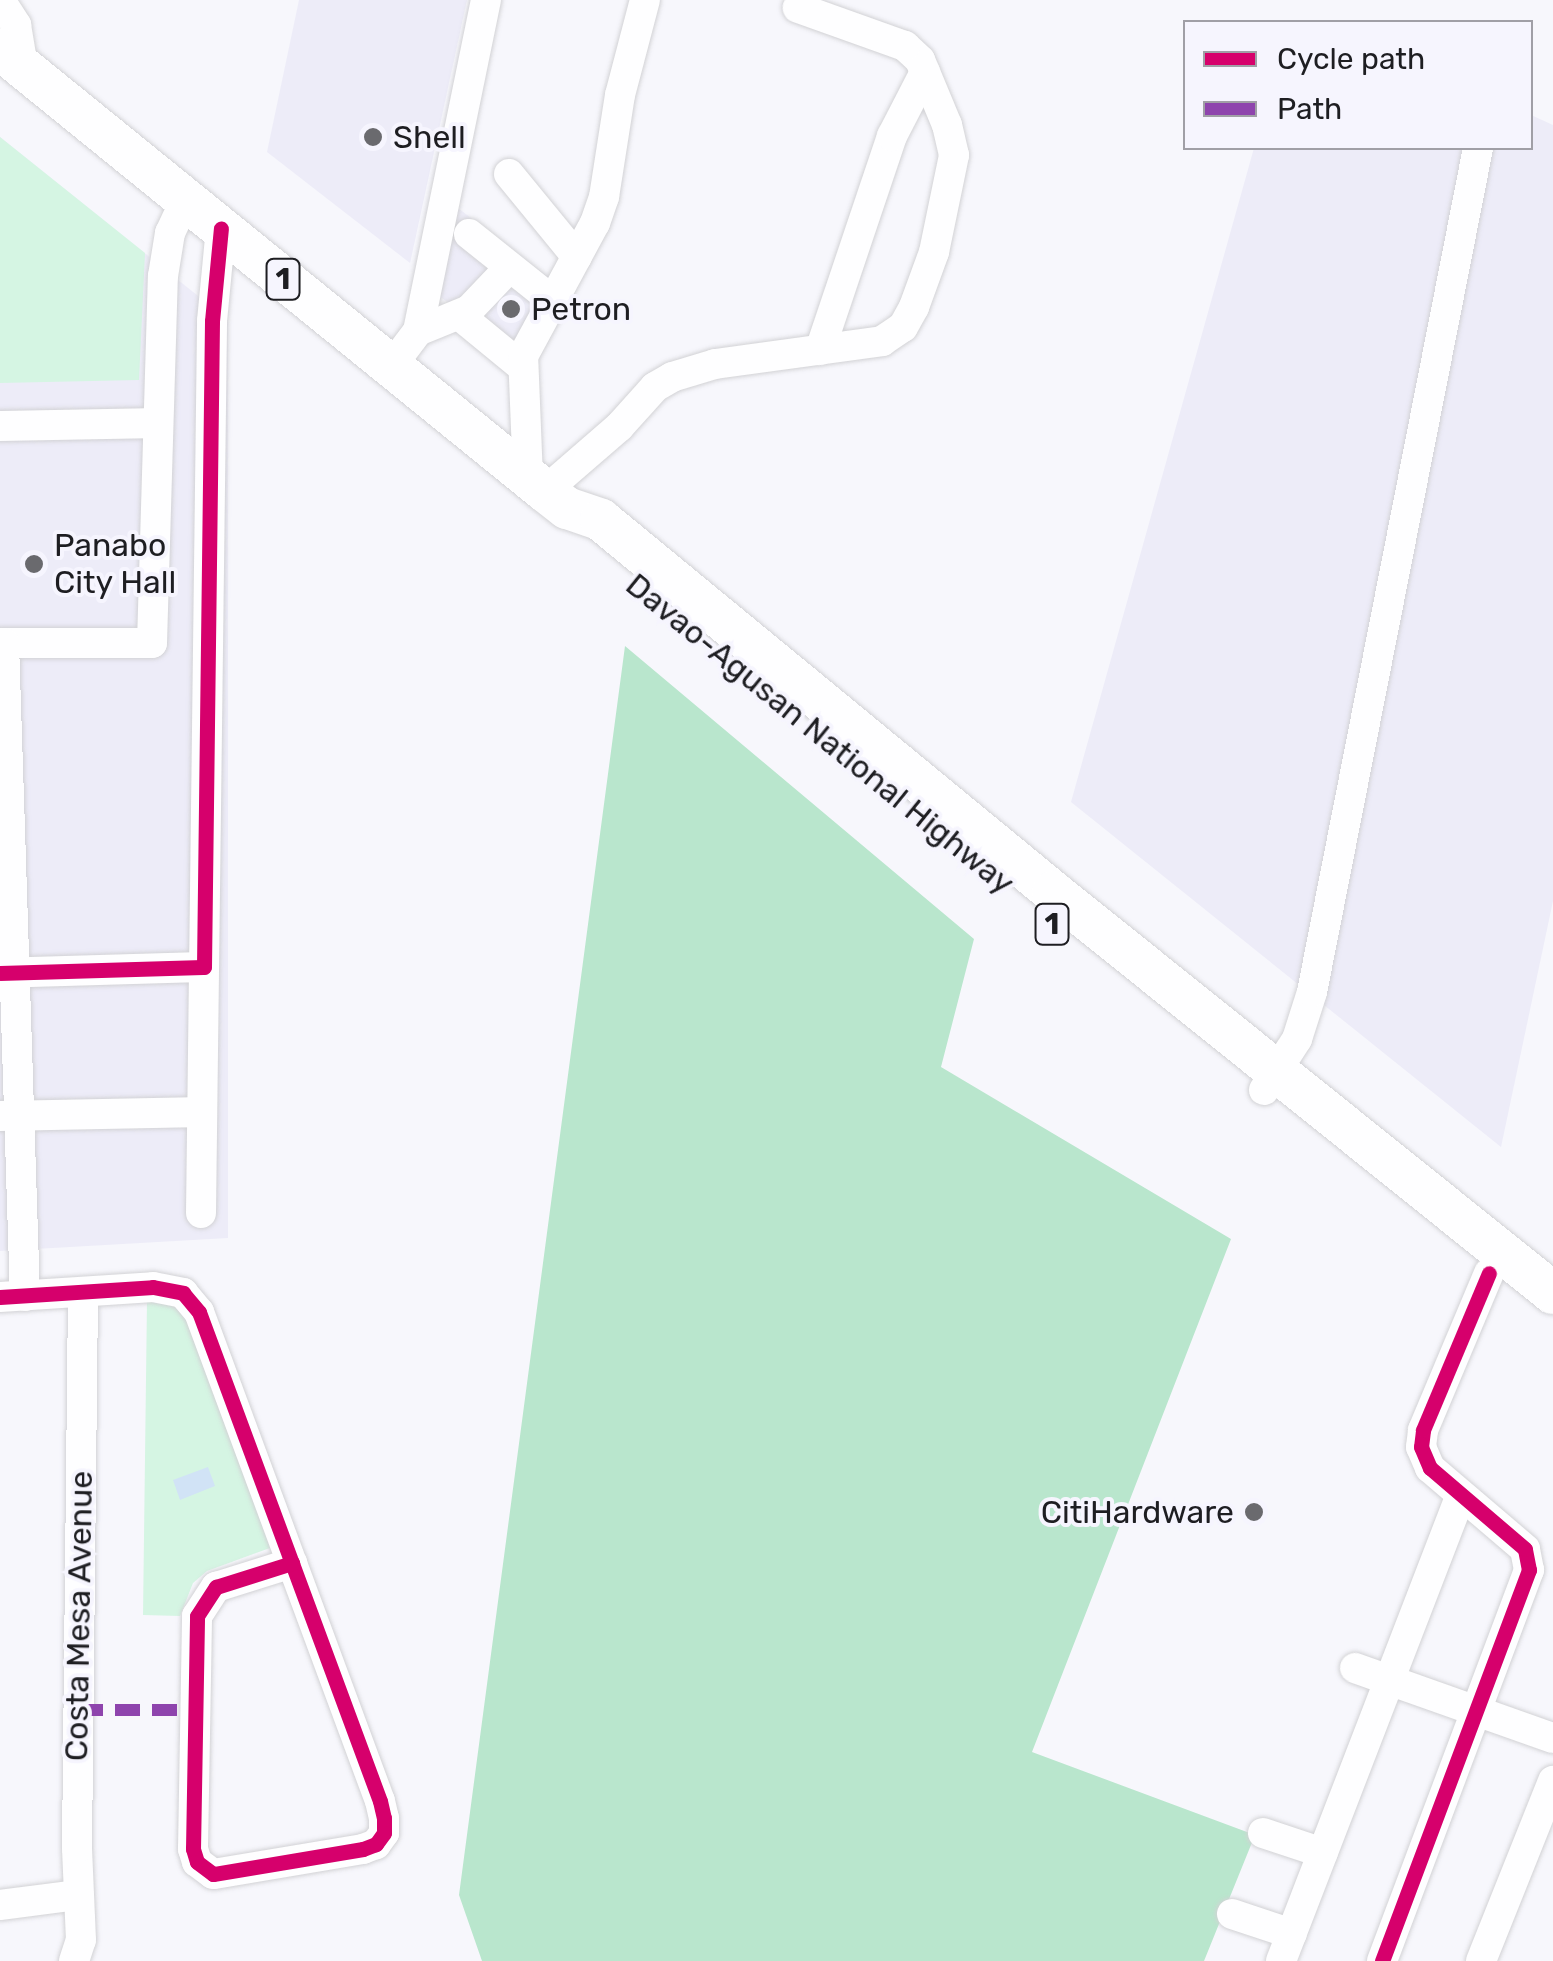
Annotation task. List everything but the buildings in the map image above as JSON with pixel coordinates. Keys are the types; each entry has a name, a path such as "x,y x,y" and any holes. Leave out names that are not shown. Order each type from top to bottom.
{"highway":[{"name":"Davao-Agusan National Highway","path":"12,58 547,492 600,520 1045,902 1271,1081 1553,1293"},
{"name":"Davao-Agusan National Highway","path":"1271,1081 1489,1274 1553,1325"}],"street":[{"path":"0,0 16,25 12,58"},
{"path":"390,368 418,331 486,0"},
{"path":"646,0 620,95 604,197 577,257 526,345 521,366 547,492 620,428 654,387 672,377 716,364 882,341 903,328 914,307 934,252 954,154 925,72 906,46 798,8"},
{"path":"820,350 892,136 925,72"},
{"path":"1271,1081 1297,1039 1312,992 1478,150"},
{"path":"509,174 577,257"},
{"path":"186,199 165,252 152,643 2,643 12,1297 169,1289 193,1301 292,1564 380,1801 384,1832 376,1844 213,1874 197,1862 193,1848 197,1616 216,1588 292,1564"},
{"path":"200,1213 212,321 221,228"},
{"path":"469,234 553,301"},
{"path":"418,331 460,315 488,294 510,267"},
{"path":"460,315 521,366"},
{"path":"0,426 158,423"},
{"path":"8,973 204,967"},
{"path":"10,1116 202,1112"},
{"path":"1382,1961 1525,1586 1530,1559 1517,1541 1430,1468 1421,1447 1423,1430 1489,1274"},
{"name":"Costa Mesa Avenue","path":"83,1292 78,1894 83,1954"},
{"path":"1232,1914 1286,1947 1460,1496"},
{"path":"1355,1668 1553,1738"},
{"path":"1480,1961 1553,1781"},
{"path":"1263,1833 1322,1853"},
{"path":"0,1905 78,1894"}],"shaded area":[{"path":"299,0 467,0 410,263 267,152"},
{"path":"1533,116 1553,125 1553,901 1501,1147 1071,802 1253,150 1533,150"},
{"path":"0,137 228,320 228,1238 0,1251"},
{"path":"458,208 557,284 508,348 438,295"}],"green space":[{"path":"0,137 145,253 139,380 0,383"},
{"path":"625,646 974,939 941,1067 1231,1239 1032,1752 1255,1835 1204,1961 482,1961 459,1895"},
{"path":"147,1300 171,1302 191,1320 270,1548 207,1571 193,1583 180,1616 143,1615"}],"water":[{"path":"208,1467 215,1486 180,1500 173,1480"}],"marked path":[{"path":"78,1710 194,1710"}],"cycle path":[{"path":"0,973 204,967 212,321 221,228"},
{"path":"1382,1961 1529,1570 1525,1549 1430,1468 1421,1447 1423,1430 1489,1273"},
{"path":"0,1297 153,1287 183,1293 199,1312 380,1801 384,1833 376,1844 213,1874 197,1862 193,1849 197,1616 216,1587 292,1563"}],"place":[{"name":"Shell","path":"373,137"},
{"name":"Petron","path":"511,309"},
{"name":"Panabo City Hall","path":"34,564"},
{"name":"CitiHardware","path":"1254,1512"}]}
